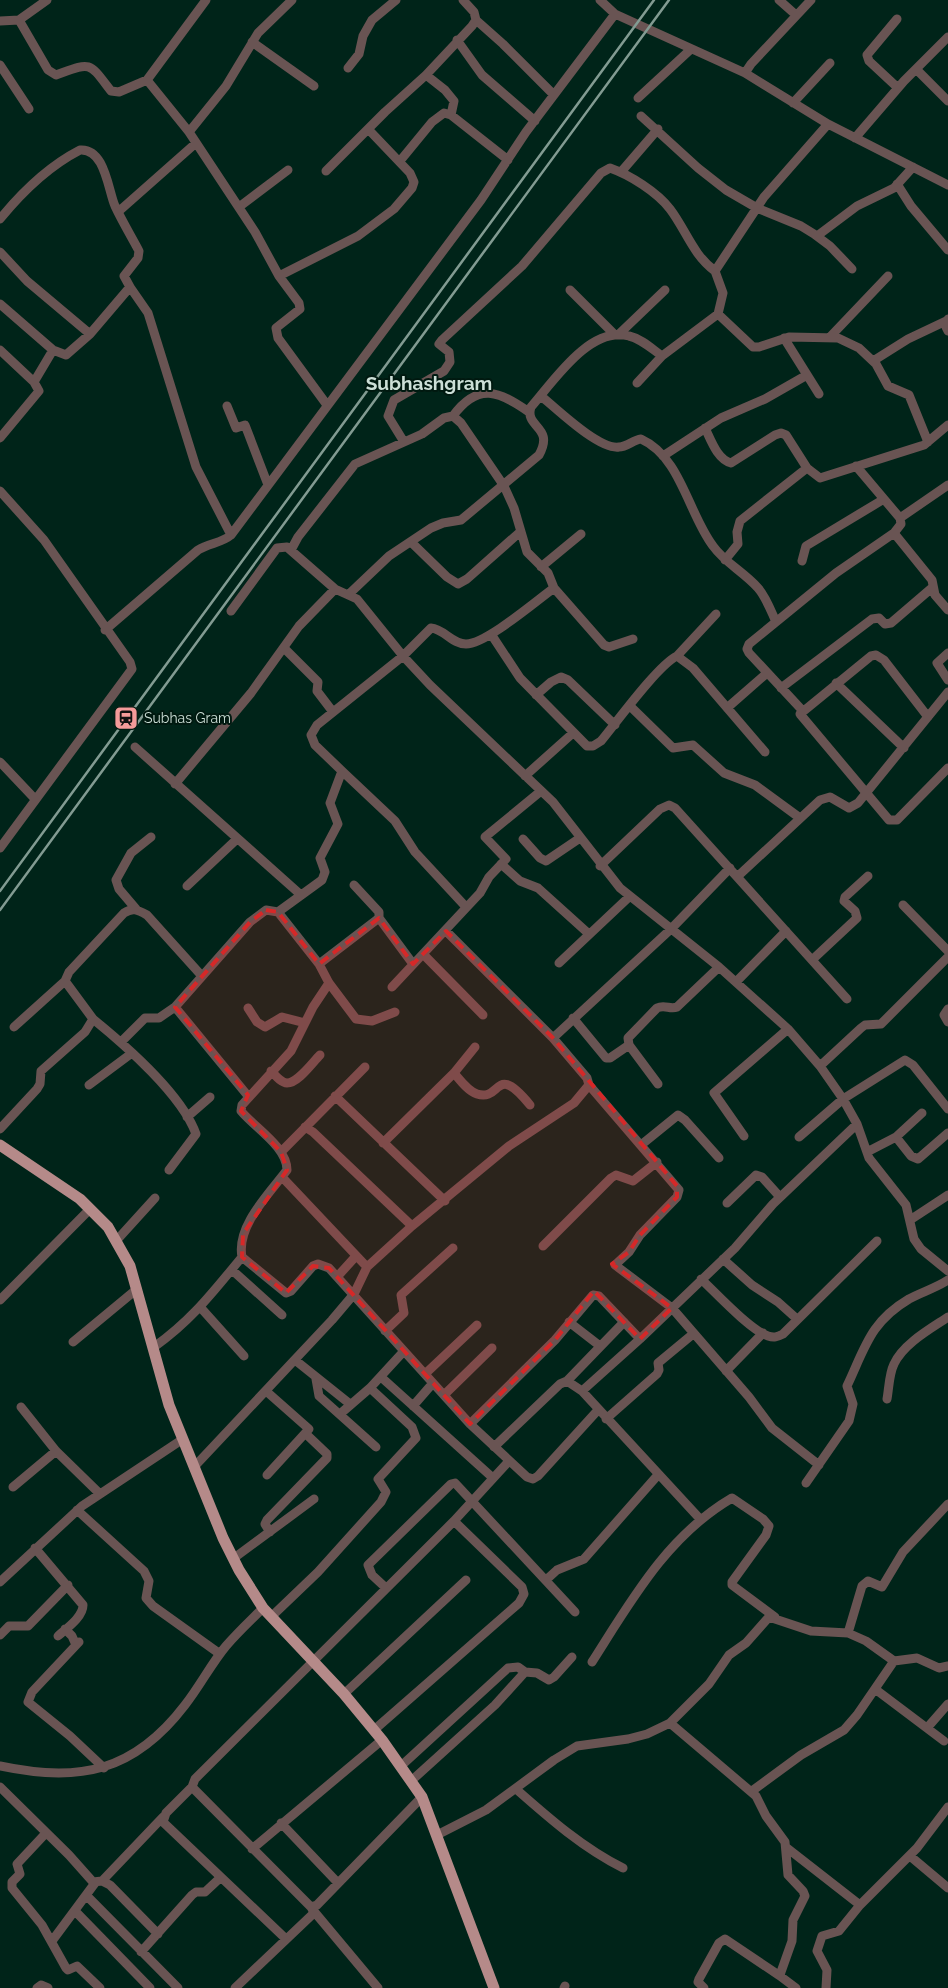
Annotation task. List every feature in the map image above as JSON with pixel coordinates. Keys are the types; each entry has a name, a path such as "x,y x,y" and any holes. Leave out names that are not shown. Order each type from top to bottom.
{"main road":[{"path":"0,1145 80,1199 108,1227 130,1266 169,1405 234,1558 263,1608 344,1694 382,1740 422,1797 494,1988"}],"street":[{"path":"0,21 19,20 47,0"},
{"path":"19,20 48,70 56,75 84,64 92,66 111,91 119,92 147,80 206,0"},
{"path":"278,0 284,8"},
{"path":"189,132 226,86 258,33 292,0"},
{"path":"348,68 359,54 363,36 372,20 396,0"},
{"path":"463,0 474,12 476,20 503,44 554,96"},
{"path":"600,0 615,14 690,50 744,73 828,124 948,185"},
{"path":"779,0 796,15"},
{"path":"744,73 811,0"},
{"path":"105,630 204,545 226,540 232,535 615,14"},
{"path":"897,19 867,55 869,61 898,88"},
{"path":"326,171 426,75 476,20"},
{"path":"855,138 898,88 948,37"},
{"path":"457,40 482,75 535,121"},
{"path":"252,42 314,86"},
{"path":"638,98 690,50"},
{"path":"793,103 830,63"},
{"path":"0,65 29,109"},
{"path":"916,69 948,101"},
{"path":"426,75 445,90 454,101 451,116"},
{"path":"147,80 189,132 239,206 279,276 299,303 300,309 276,328 278,338 327,405"},
{"path":"400,161 432,122 444,113 451,116 508,160"},
{"path":"641,116 658,129 698,168 726,190 757,208 801,226 817,236 852,269"},
{"path":"715,271 757,208 828,124"},
{"path":"279,276 358,236 394,209 412,188 414,182 410,173 368,129"},
{"path":"621,172 658,129"},
{"path":"118,212 196,143"},
{"path":"0,219 27,188 80,150 90,153 100,162 118,212 139,251 138,258 124,276 148,313 196,467 232,535"},
{"path":"817,236 857,206 897,184 913,167"},
{"path":"404,442 388,416 394,400 444,372 450,362 449,352 439,344 442,340 522,266 600,172 610,168 621,172 655,195 670,209 702,260 715,271 723,294 718,314 662,356 637,383"},
{"path":"239,206 288,170"},
{"path":"897,184 911,206 948,250"},
{"path":"0,252 27,281 90,334"},
{"path":"829,338 888,276"},
{"path":"0,304 53,350 66,355 90,334 130,287"},
{"path":"570,290 616,334 628,335 640,340 662,356"},
{"path":"529,412 583,348 616,334 665,290"},
{"path":"718,314 753,347 759,347 784,338 838,338 858,348 883,373 888,386 902,391 912,399 916,415 928,442"},
{"path":"873,361 908,339 947,320 948,331"},
{"path":"784,338 819,394"},
{"path":"0,350 34,382 39,391 0,438"},
{"path":"34,382 53,350"},
{"path":"664,456 721,418 765,399 807,375"},
{"path":"291,550 298,537 348,470 355,464 422,434 444,418 453,416 466,400 480,394 491,393 509,398 529,412 545,438 545,445 539,455 461,520 442,523 389,556 349,594"},
{"path":"541,396 577,426 602,442 619,448 641,439 656,446 677,478 702,530 725,560 758,589 776,622"},
{"path":"227,406 236,428 245,425 268,485"},
{"path":"453,416 461,423 504,486 514,508 527,552 548,573 554,588 604,645 609,647 633,639"},
{"path":"705,428 719,454 731,463 775,435 786,434 791,439 807,468 820,478 928,442 948,425"},
{"path":"802,710 747,649 754,638 836,573 894,533 901,524 900,518 856,466"},
{"path":"725,560 738,544 736,532 740,522 807,468"},
{"path":"900,518 946,490"},
{"path":"0,491 44,540 105,630 130,662 132,669 0,848"},
{"path":"802,561 806,546 884,499"},
{"path":"411,542 447,578 458,584 520,532"},
{"path":"894,533 932,580 935,595 948,610"},
{"path":"541,566 581,534"},
{"path":"231,611 277,548 283,546 291,550 335,589 357,599 403,656 484,739 552,802 600,866 629,897 719,967 788,1029 820,1066 843,1099 857,1124 867,1152 877,1170 906,1206 914,1239 921,1250 948,1271"},
{"path":"781,688 872,619 879,618 886,624 891,623 933,587"},
{"path":"466,907 415,852 395,821 315,744 311,735 317,725 403,656 431,628 436,628 458,642 466,644 482,640 554,588"},
{"path":"176,784 251,693 299,626 335,589"},
{"path":"491,634 520,678 582,743 593,746 600,742 671,659 677,656 716,614"},
{"path":"284,649 318,682 317,691 333,712"},
{"path":"948,653 937,662 948,680"},
{"path":"928,718 884,660 876,655 802,710 801,718 886,817 893,821 948,768"},
{"path":"677,656 693,668 764,752"},
{"path":"727,708 767,673"},
{"path":"536,695 551,682 562,676 615,725"},
{"path":"836,683 904,748"},
{"path":"737,877 825,797 830,797 849,808 858,803 948,692"},
{"path":"630,706 673,748 694,745 724,773 754,785 800,818"},
{"path":"525,776 573,733"},
{"path":"135,747 301,894"},
{"path":"0,762 36,799"},
{"path":"278,912 322,880 325,872 320,858 338,824 330,803 342,771"},
{"path":"392,987 480,893 489,878 506,858 485,837 541,791"},
{"path":"600,866 660,809 669,805 675,808 847,999"},
{"path":"151,837 131,853 116,880 119,890 136,909 146,915 201,975"},
{"path":"523,839 540,858 546,861 580,838"},
{"path":"187,886 237,839"},
{"path":"501,864 520,881 538,888 589,934"},
{"path":"553,1038 671,929 730,868"},
{"path":"812,960 857,918 857,914 844,901 845,897 868,876"},
{"path":"354,885 379,912 379,918 413,964"},
{"path":"559,963 629,897"},
{"path":"903,905 948,950"},
{"path":"14,1027 65,980 69,972 124,913 130,909 136,909"},
{"path":"121,1042 145,1018 159,1018 175,1007 201,975 250,922 266,910 278,912 319,964 329,983 356,1019 361,1022 372,1021 395,1012"},
{"path":"319,964 379,918"},
{"path":"446,931 553,1038 587,1078 588,1085 677,1186 680,1194 640,1235 629,1252 615,1265 672,1308 772,1428 819,1465"},
{"path":"736,982 786,931"},
{"path":"423,954 483,1015"},
{"path":"820,1066 860,1028 865,1025 881,1024 948,957"},
{"path":"658,1084 629,1045 628,1038 657,1008 677,1007 719,967"},
{"path":"65,980 94,1018 132,1053 176,1100 187,1117 196,1134 168,1170"},
{"path":"329,983 291,1050 248,1096 242,1105 241,1111 281,1152 287,1164 287,1170 243,1234 240,1246 242,1257 286,1293 291,1291 318,1264 329,1268 470,1424 527,1477 533,1479 598,1410"},
{"path":"175,1007 248,1096"},
{"path":"248,1008 258,1022 265,1027 282,1017 305,1023"},
{"path":"948,1009 944,1015 948,1022"},
{"path":"0,1129 37,1090 40,1084 41,1070 86,1032 94,1018"},
{"path":"573,1018 606,1058 610,1058 629,1045"},
{"path":"744,1136 714,1093 788,1029"},
{"path":"383,1143 454,1073 475,1047"},
{"path":"88,1085 132,1053"},
{"path":"271,1071 284,1083 289,1083 297,1078 320,1055"},
{"path":"799,1137 843,1099 905,1060 913,1065 948,1109"},
{"path":"281,1152 334,1096 365,1067"},
{"path":"454,1073 472,1091 479,1095 485,1095 504,1084 510,1084 516,1087 530,1105"},
{"path":"194,1467 354,1294 367,1267 412,1226 445,1201 523,1135 574,1103 588,1085"},
{"path":"334,1096 445,1201"},
{"path":"187,1117 210,1097"},
{"path":"867,1152 896,1137 922,1114"},
{"path":"641,1145 678,1115 686,1120 719,1158"},
{"path":"582,1391 640,1339 723,1259 780,1198 857,1124"},
{"path":"304,1127 313,1132 412,1226"},
{"path":"896,1137 911,1156 918,1159 948,1133"},
{"path":"543,1246 611,1178 616,1175 633,1181 657,1162"},
{"path":"726,1203 756,1175 762,1177 780,1198"},
{"path":"282,1177 367,1267"},
{"path":"910,1220 948,1195"},
{"path":"116,1241 155,1198"},
{"path":"0,1300 90,1209"},
{"path":"701,1279 763,1333 777,1337 877,1241"},
{"path":"385,1330 404,1313 401,1295 453,1248"},
{"path":"337,1276 356,1256"},
{"path":"154,1347 178,1330 201,1308 242,1257"},
{"path":"723,1259 752,1285 778,1302 797,1319"},
{"path":"232,1270 282,1315"},
{"path":"806,1483 849,1421 853,1404 847,1386 856,1372 871,1334 905,1302 948,1280"},
{"path":"73,1342 137,1289"},
{"path":"470,1424 550,1345 593,1295 599,1296 640,1339"},
{"path":"201,1308 244,1356"},
{"path":"887,1399 892,1370 899,1356 921,1336 948,1317"},
{"path":"569,1322 600,1346"},
{"path":"494,1447 566,1381 624,1322"},
{"path":"425,1374 477,1325"},
{"path":"726,1371 763,1333"},
{"path":"606,1419 657,1374 660,1360 693,1334"},
{"path":"444,1395 492,1348"},
{"path":"340,1414 370,1388 404,1351"},
{"path":"294,1360 350,1404"},
{"path":"381,1377 493,1478"},
{"path":"316,1379 318,1396 376,1448"},
{"path":"566,1381 582,1391 657,1476 701,1520"},
{"path":"413,1406 433,1383"},
{"path":"271,1617 324,1566 381,1502 386,1492 378,1479 416,1438 412,1427 370,1388"},
{"path":"266,1391 309,1429 267,1475"},
{"path":"21,1407 56,1451 99,1493"},
{"path":"270,1532 265,1524 267,1520 327,1458 327,1454 306,1434"},
{"path":"0,1582 35,1548 99,1493 183,1439"},
{"path":"13,1487 56,1451"},
{"path":"52,1941 86,1895 192,1787 195,1779 473,1501 509,1460"},
{"path":"546,1580 558,1570 584,1559 657,1476"},
{"path":"386,1588 369,1569 368,1565 451,1484 459,1486 575,1612"},
{"path":"592,1662 644,1581 680,1539 701,1520 732,1498 739,1500 767,1522 769,1526 766,1535 732,1582 732,1586 775,1618"},
{"path":"234,1558 314,1499"},
{"path":"848,1633 862,1586 868,1581 882,1587 902,1552 948,1504"},
{"path":"78,1510 144,1571 149,1581 146,1598 153,1606 220,1654"},
{"path":"374,1730 519,1603 524,1594 522,1587 454,1520"},
{"path":"35,1548 83,1604 83,1610 58,1636"},
{"path":"344,1694 466,1580"},
{"path":"0,1635 9,1626 28,1626 68,1585"},
{"path":"0,1766 26,1772 56,1774 88,1772 104,1768 141,1748 174,1719 220,1654 263,1608"},
{"path":"437,1835 478,1816 577,1746 628,1739 647,1734 670,1723 709,1684 729,1655 746,1643 769,1617 806,1630 848,1633 866,1641 894,1661 917,1658 939,1668 947,1669"},
{"path":"65,1629 77,1644 26,1700 36,1710 49,1718 104,1768"},
{"path":"401,1766 508,1668 518,1667 525,1672 538,1673 549,1680 572,1657"},
{"path":"752,1791 801,1755 844,1730 858,1715 894,1661"},
{"path":"412,1781 495,1705 525,1672"},
{"path":"875,1689 944,1740"},
{"path":"927,1728 948,1704"},
{"path":"670,1723 752,1791 766,1816 785,1842 788,1876 805,1896 793,1920 792,1941 780,1976"},
{"path":"252,1849 280,1823 382,1740"},
{"path":"192,1787 313,1910 378,1988"},
{"path":"0,1788 99,1882 110,1885 158,1934"},
{"path":"516,1789 567,1833 593,1851 624,1868"},
{"path":"235,1988 286,1939 422,1797"},
{"path":"826,1988 827,1970 817,1951 817,1946 825,1933 839,1931 860,1905 910,1856 948,1807"},
{"path":"163,1817 163,1822 168,1828 286,1939"},
{"path":"280,1823 338,1884"},
{"path":"46,1833 17,1864 20,1874 11,1884 52,1941 66,1968 68,1970 77,1966 81,1968 100,1988"},
{"path":"787,1848 860,1905"},
{"path":"910,1856 948,1888"},
{"path":"141,1952 192,1895 196,1892 205,1892 220,1878"},
{"path":"86,1895 178,1988"},
{"path":"75,1911 150,1988"},
{"path":"704,1988 698,1982 699,1979 719,1943 725,1939 796,1988"},
{"path":"37,1988 41,1986 48,1988"}],"highlighted area":[{"path":"266,910 278,912 319,964 379,918 413,964 446,931 553,1038 677,1186 677,1197 640,1235 629,1252 612,1264 672,1308 640,1339 594,1291 555,1340 470,1424 329,1268 313,1266 286,1293 242,1257 243,1234 287,1170 281,1152 241,1111 248,1095 175,1007 250,922"}],"railway":[{"path":"0,891 654,0"},
{"path":"0,910 669,0"}],"place":[{"name":"Subhas Gram","path":"126,718"}],"district":[{"name":"Subhashgram","path":"429,383"}]}
